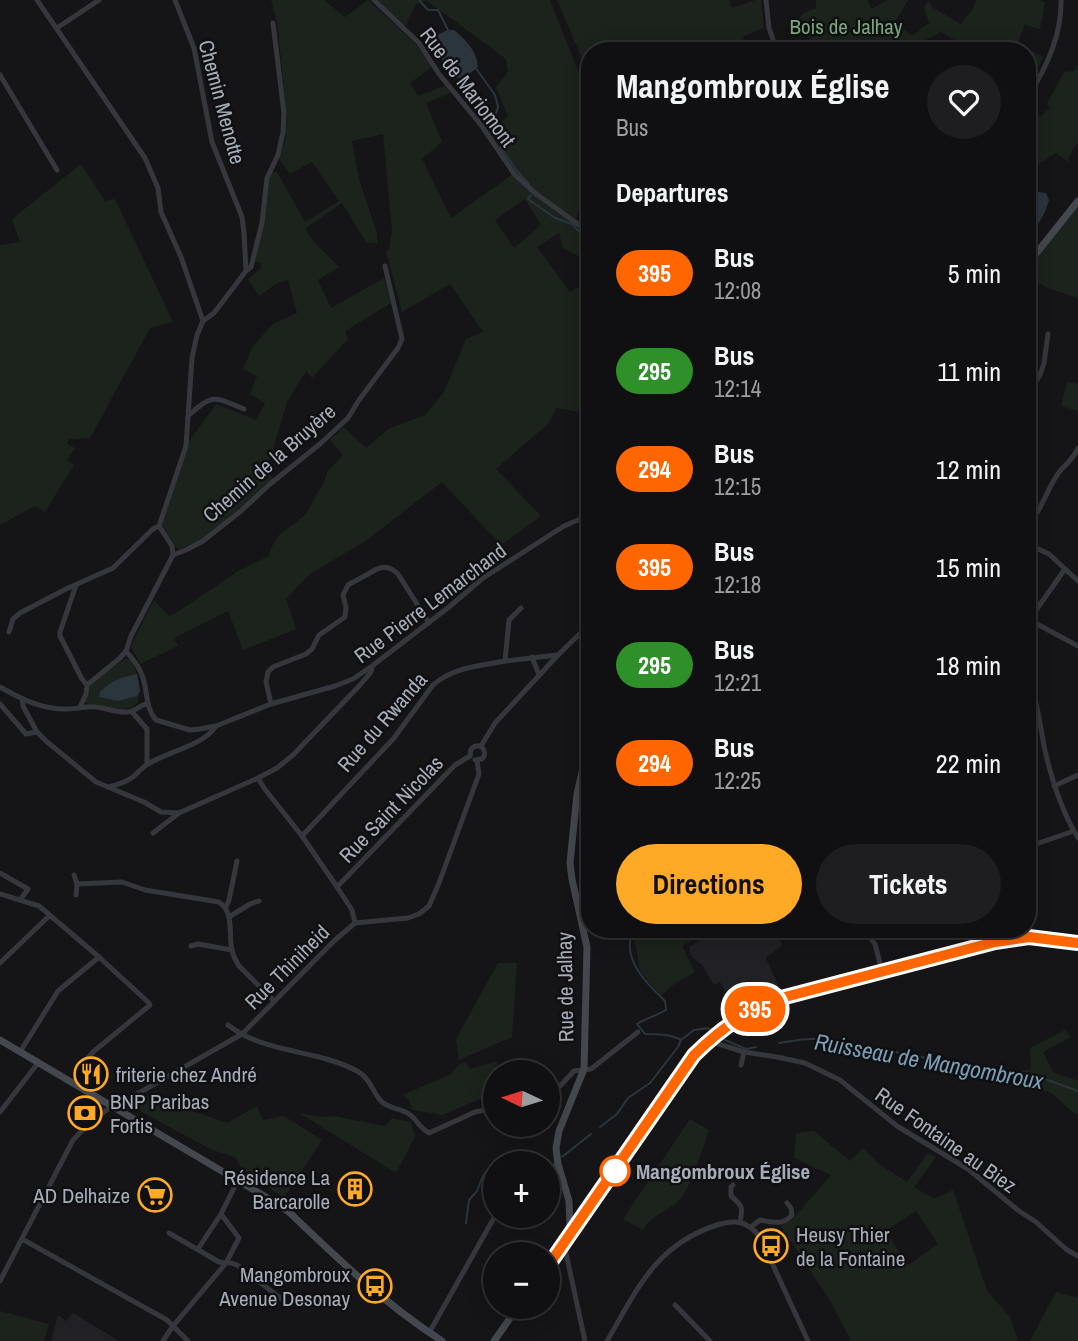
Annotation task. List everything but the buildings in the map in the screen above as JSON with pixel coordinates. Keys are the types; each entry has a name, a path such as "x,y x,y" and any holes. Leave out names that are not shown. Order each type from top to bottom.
{"main road":[{"path":"1036,254 1078,201"},
{"name":"Rue de Jalhay","path":"581,777 570,863 581,922"},
{"name":"Rue de Jalhay","path":"556,1151 559,1131 583,1069 587,947 585,938"},
{"path":"561,1247 694,1055 730,1023 762,1005 785,997 995,942 1046,938 1078,943"},
{"path":"0,1040 290,1213 339,1261 441,1341"},
{"name":"Rue de Jalhay","path":"560,1171 569,1201 572,1232"},
{"path":"494,1341 510,1319"}],"street":[{"path":"37,0 134,141 153,175 158,188 161,212 181,257 203,321"},
{"path":"57,29 99,0"},
{"name":"Chemin Menotte","path":"175,0 194,48 212,142 242,217 246,271"},
{"name":"Rue de Mariomont","path":"374,0 419,43 439,74 481,125 514,175 581,227"},
{"path":"766,0 773,42"},
{"path":"1036,84 1055,43 1061,0"},
{"path":"9,632 13,619 20,613 113,568 159,526 186,446 192,358 197,335 203,321 214,313 251,267 262,223 267,178 278,155 284,132 273,23"},
{"path":"0,75 57,170"},
{"name":"Chemin de la Bruyère","path":"173,555 202,541 240,511 320,444 353,412 402,339 386,266"},
{"path":"1036,381 1044,363 1048,334"},
{"path":"189,415 204,402 214,398 244,409"},
{"path":"1036,514 1053,482 1078,449"},
{"name":"Rue Pierre Lemarchand","path":"148,703 153,717 190,730 216,726 271,704 335,687 372,666 483,578 564,526 581,519"},
{"path":"80,707 87,685 126,651 131,636 173,555 172,546 159,526"},
{"path":"1036,548 1049,555 1078,581"},
{"path":"271,704 266,682 268,671 312,649 319,635 345,617 343,595 348,585 377,569 388,567 398,574 429,623"},
{"path":"1036,610 1065,569"},
{"path":"76,585 60,632 62,641 87,685"},
{"path":"505,661 509,620 521,608"},
{"path":"1036,622 1078,646"},
{"name":"Rue Thiniheid","path":"481,746 495,723 581,633"},
{"path":"126,651 142,676 148,703 140,705 132,712"},
{"name":"Rue du Rwanda","path":"303,836 394,738 440,679 455,671 505,661 558,655"},
{"path":"532,657 539,675"},
{"path":"153,833 179,813 277,768 293,755 360,685 371,672 372,666"},
{"path":"0,696 3,689 33,704 48,707 93,707 132,712 147,729 147,764"},
{"path":"22,699 37,732 96,782 161,812 179,813"},
{"path":"1036,701 1054,786 1078,838"},
{"path":"0,704 26,734 37,732"},
{"path":"108,787 121,784 147,764 200,740 216,726"},
{"name":"Rue Thiniheid","path":"470,756 471,749 481,746"},
{"name":"Rue Thiniheid","path":"0,1281 74,1140 86,1126 112,1105 130,1098 242,1034 355,923 408,918 429,906 479,774 477,761 485,755 481,746"},
{"path":"470,756 477,761"},
{"name":"Rue Saint Nicolas","path":"337,887 455,765 470,756"},
{"path":"1054,786 1078,775"},
{"path":"258,778 303,836 352,910 355,923"},
{"path":"1036,842 1074,831"},
{"path":"237,861 226,907 232,950 239,966 274,1001"},
{"path":"0,873 28,888 20,900"},
{"path":"74,875 76,895"},
{"path":"77,884 121,882 145,890 213,900 226,907"},
{"path":"0,894 39,906 150,1005 93,1052 74,1083"},
{"path":"229,918 259,901"},
{"path":"0,963 49,916"},
{"path":"871,938 882,971"},
{"path":"191,946 198,944 232,950"},
{"path":"20,1052 58,990 99,957"},
{"path":"228,1025 251,1040 330,1060 358,1071 367,1079 381,1102 410,1115 429,1133 483,1110"},
{"path":"560,1086 574,1071 591,1069 638,1032"},
{"name":"Rue Fontaine au Biez","path":"709,1041 744,1052 805,1063 840,1080 897,1126 968,1170 1036,1222 1067,1251 1078,1255"},
{"path":"741,1065 744,1052"},
{"path":"0,1112 37,1063"},
{"path":"198,1249 238,1180"},
{"path":"733,1185 731,1196 743,1209 740,1222"},
{"path":"751,1227 760,1220 776,1223 788,1219 792,1215 787,1203"},
{"path":"163,1341 226,1263 239,1238 220,1214"},
{"path":"607,1341 640,1284 668,1251 709,1228 740,1222 747,1224 760,1237 808,1341"},
{"path":"429,1333 488,1228"},
{"path":"169,1233 219,1262 237,1265 283,1300"},
{"path":"22,1238 167,1320 188,1341"},
{"path":"561,1247 566,1253 585,1341"},
{"path":"675,1305 710,1341"}],"shaded area":[{"path":"454,30 467,42 477,61 478,67 463,79 455,78 431,44 433,37"},
{"path":"1046,193 1049,200 1036,228 1036,194"},
{"path":"137,674 140,691 137,696 119,701 99,697 100,692 112,682"},
{"path":"704,938 778,938 783,945 766,958 781,992 756,1001 737,1012 720,982 714,985 702,965 692,957 690,946"},
{"path":"73,1313 119,1341 51,1341 58,1315 66,1321"}],"green space":[{"path":"271,0 324,0 345,17 368,0 416,44 432,67 410,83 418,96 445,86 451,93 426,103 442,142 422,159 451,218 517,171 500,152 488,131 508,117 496,87 508,72 506,59 426,0 550,0 581,78 581,210 576,218 581,224 581,257 563,248 559,233 537,247 570,292 581,286 581,411 556,408 549,423 496,469 541,516 501,545 442,482 367,540 310,574 286,599 296,629 243,650 228,611 174,638 178,646 140,664 131,646 154,600 169,616 238,571 269,556 279,535 305,515 327,472 343,455 330,440 344,427 366,448 390,428 425,415 444,392 466,339 483,332 450,284 402,312 386,251 389,249 392,231 383,134 352,141 359,179 377,233 377,243 366,242 342,203 305,229 339,267 318,280 331,308 384,278 391,303 345,331 348,339 312,378 306,371 287,402 267,469 274,480 202,540 178,550 162,525 190,440 216,404 256,420 265,403 250,394 257,376 243,369 253,346 273,324 297,313 288,280 276,284 259,296 248,279 261,268 261,263 254,261 263,226 270,177 273,172 277,172 305,222 339,201 312,162 290,174 279,159 285,141 287,118 277,22","holes":["525,199 541,225 514,248 495,220"]},
{"path":"378,0 426,0 416,4 405,27"},
{"path":"557,0 729,0 732,8 761,0 764,28 744,36 743,42 581,42 581,56"},
{"name":"Bois de Jalhay","path":"868,0 871,9 888,0 908,0 895,22 912,36 929,23 924,7 929,1 932,7 961,24 976,0 1045,2 1040,29 1025,25 1018,42 958,42 941,32 922,42 890,42 886,39 882,42 811,42 797,20 804,13 816,8 816,1"},
{"name":"Bois de Jalhay","path":"1036,54 1043,57 1036,73"},
{"path":"1078,65 1078,143 1068,159 1071,163 1056,153 1036,165 1036,114 1040,117 1050,108 1047,104 1064,72 1074,71"},
{"path":"81,164 105,201 115,199 173,322 150,328 90,438 69,439 67,444 75,448 67,460 74,465 45,512 35,506 0,525 0,245 20,242 12,219"},
{"path":"1078,202 1078,298 1036,282 1036,254"},
{"path":"1067,382 1078,384 1078,411 1061,406"},
{"path":"126,658 131,660 139,681 137,703 130,708 121,709 85,703 90,686"},
{"path":"634,938 696,938 682,946 695,972 674,984 661,996 640,971"},
{"path":"498,963 517,963 512,1037 459,1060 456,1039"},
{"path":"1065,1030 1071,1037 1043,1052 1053,1072 1078,1081 1078,1112 1075,1114 1050,1092 1011,1082 1005,1074 1031,1069 1030,1048"},
{"path":"465,1062 470,1069 483,1065 483,1098 443,1115 413,1110 409,1100 403,1095 451,1074"},
{"path":"156,1090 162,1100 227,1123 257,1106 263,1120 284,1116 322,1140 284,1198 243,1171 235,1157 212,1150 138,1110 135,1104"},
{"path":"299,1113 320,1117 334,1116 385,1126 392,1118 411,1122 415,1137 396,1173"},
{"path":"690,1119 709,1130 693,1175 681,1198 651,1220 643,1230 623,1219"},
{"path":"814,1131 850,1161 863,1148 879,1164 907,1182 928,1153 936,1157 914,1187 934,1199 953,1190 987,1291 1010,1317 1018,1341 851,1341 831,1302 780,1225 792,1220 831,1175 794,1158 796,1133","holes":["916,1211 938,1244 908,1265 885,1231"]},
{"path":"1056,1292 1078,1298 1078,1341 1030,1341"},
{"path":"0,1311 49,1324 44,1341 0,1341"}],"waterway":[{"path":"419,0 428,10 438,10 449,32"},
{"path":"475,67 495,95 498,107 494,119 501,148 529,184"},
{"path":"531,195 528,199 555,218 572,224 581,234"},
{"path":"631,938 631,953 638,971 665,1001 666,1010 637,1024 645,1034 668,1035 681,1040"},
{"name":"Ruisseau de Mangombroux","path":"600,1127 617,1114 628,1098 650,1083 681,1040 694,1030 708,1028 712,1031"},
{"name":"Ruisseau de Mangombroux","path":"718,1037 746,1049 756,1047"},
{"name":"Ruisseau de Mangombroux","path":"779,1043 810,1039 849,1043 1031,1078 1037,1076 1078,1091"},
{"name":"Ruisseau de Mangombroux","path":"562,1157 591,1134"},
{"name":"Ruisseau de Mangombroux","path":"466,1223 469,1200 477,1191 483,1176"}],"bus line":[{"name":"395","path":"1036,937 1078,943"},
{"name":"395","path":"560,1249 694,1055 730,1023 762,1005 785,997 995,942 1021,938"}],"place":[{"name":"friterie chez André","path":"91,1074"},
{"name":"BNP Paribas Fortis","path":"85,1113"},
{"name":"Mangombroux Église","path":"615,1171"},
{"name":"Résidence La Barcarolle","path":"355,1189"},
{"name":"AD Delhaize","path":"155,1195"},
{"name":"Heusy Thier de la Fontaine","path":"771,1246"},
{"name":"Mangombroux Avenue Desonay","path":"375,1286"}]}
